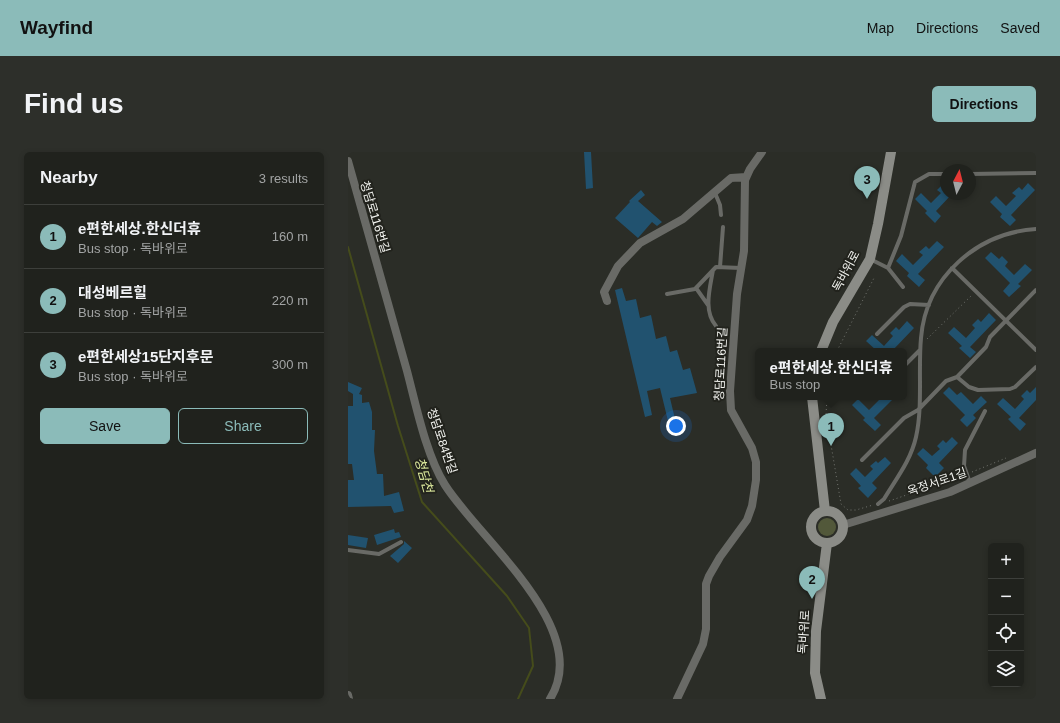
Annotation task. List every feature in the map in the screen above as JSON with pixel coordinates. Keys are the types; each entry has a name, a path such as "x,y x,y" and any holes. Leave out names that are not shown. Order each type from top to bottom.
{"main road":[{"name":"독바위로","path":"823,348 833,322 870,259 891,152"},
{"path":"812,400 825,511"},
{"path":"825,511 839,516 843,525 837,539 827,543 817,539 813,535 811,525 816,515 825,511"},
{"name":"독바위로","path":"821,699 815,672 816,631 827,543"}],"street":[{"path":"607,301 604,292 613,274 618,266 637,246 644,240 683,219 731,178 746,176 762,152"},
{"name":"청담로84번길","path":"348,161 422,426 440,476 468,517 529,589 549,621 558,649 560,666 556,685 550,699"},
{"name":"청담로116번길","path":"348,169 380,272"},
{"name":"청담로116번길","path":"677,699 703,644 707,617 707,580 720,557 748,520 755,486 757,469 755,455 731,410 729,399 737,294 744,251 746,176"},
{"name":"옥정서로1길","path":"843,525 950,492 1036,453"},
{"path":"348,695 349,699"}],"lane":[{"path":"976,174 1036,172"},
{"path":"888,268 901,236 915,182 929,174 940,174"},
{"path":"714,192 720,205 721,215"},
{"path":"720,266 723,227"},
{"path":"878,504 884,499 910,456 917,432 922,328 937,287 952,268 969,252 993,239 1010,233 1036,230"},
{"path":"870,259 888,268 895,280 903,287"},
{"path":"667,294 693,290 713,270 720,266 742,268"},
{"path":"952,268 1036,350"},
{"name":"청담로116번길","path":"713,270 708,305 711,320 716,326"},
{"name":"청담로116번길","path":"696,288 708,305"},
{"path":"862,460 904,418 918,410 946,381 957,377 986,347 990,338 1036,290"},
{"path":"877,334 904,307 910,304 930,305"},
{"path":"907,363 920,350"},
{"path":"957,377 968,387 978,390 1010,389 1015,387 1036,367"},
{"path":"970,483 964,466 964,454 985,411"},
{"path":"348,550 379,554 385,552 400,542"}],"path":[{"path":"839,348 874,278"},
{"path":"921,345 976,291"},
{"path":"827,400 826,415 840,504 848,510 856,510 878,504 951,480"},
{"path":"980,469 1008,457"}],"green space":[{"path":"823,518 831,518 836,523 834,534 831,536 823,536 818,531 818,523"}],"building":[{"path":"584,152 591,152 593,188 586,189"},
{"path":"1028,183 1035,190 1011,215 1016,220 1010,226 1000,217 1002,214 990,202 996,196 1006,206 1016,196 1012,193 1019,187 1022,190"},
{"path":"641,190 645,195 638,201 662,222 657,226 652,222 638,238 615,218 630,202 629,201"},
{"path":"921,193 931,203 940,194 940,200 946,200 936,211 941,216 935,223 925,213 927,211 915,199"},
{"path":"937,241 944,247 918,274 925,280 919,287 907,276 909,273 896,261 902,254 913,265 923,255 919,252 926,246 929,249"},
{"path":"991,252 999,259 1002,256 1008,262 1005,266 1014,275 1025,264 1032,270 1018,284 1021,286 1009,297 1003,291 1010,283 985,258"},
{"path":"622,288 626,301 636,299 640,318 651,315 656,339 666,336 670,352 677,350 683,370 690,368 697,393 670,398 675,419 668,421 660,388 647,391 652,415 645,417 615,290"},
{"path":"989,313 996,320 970,347 976,352 970,358 959,348 962,346 948,333 954,327 966,338 975,328 972,325 978,319 981,322"},
{"path":"907,321 914,328 895,348 874,348 866,341 872,335 884,346 893,336 890,333 896,327 899,330"},
{"path":"348,382 362,388 359,394 362,395 362,403 369,402 372,412 372,430 375,430 374,451 377,474 383,474 384,496 399,492 404,511 394,513 391,506 348,507 348,480 354,480 352,464 348,464 348,406 353,406 353,394 348,391"},
{"path":"949,387 957,395 961,392 973,404 981,396 987,402 973,415 976,418 967,427 960,420 965,415 943,393"},
{"path":"1036,387 1036,400 1019,418 1026,424 1020,431 1008,419 1011,417 997,404 1003,398 1015,409 1024,399 1021,396 1027,390 1030,393"},
{"path":"859,400 869,410 879,400 892,400 874,418 881,425 875,431 863,420 865,418 852,405"},
{"path":"952,437 958,443 939,463 944,468 935,477 926,468 928,465 917,454 923,448 932,456 940,449 937,446 943,440 946,443"},
{"path":"885,457 891,463 872,483 877,488 868,498 858,488 861,486 850,474 856,468 865,477 873,469 870,466 876,461 878,463"},
{"path":"394,529 395,533 399,532 401,537 377,545 374,535"},
{"path":"348,535 368,538 366,548 348,545"},
{"path":"404,541 412,548 398,563 390,556 404,544"}],"waterway":[{"name":"청담천","path":"348,247 398,426 422,502 507,596 529,628 533,666 518,699"}],"place":[{"name":"e편한세상15단지후문","path":"867,199"},
{"name":"e편한세상.한신더휴","path":"831,446"},
{"name":"대성베르힐","path":"812,599"}]}
